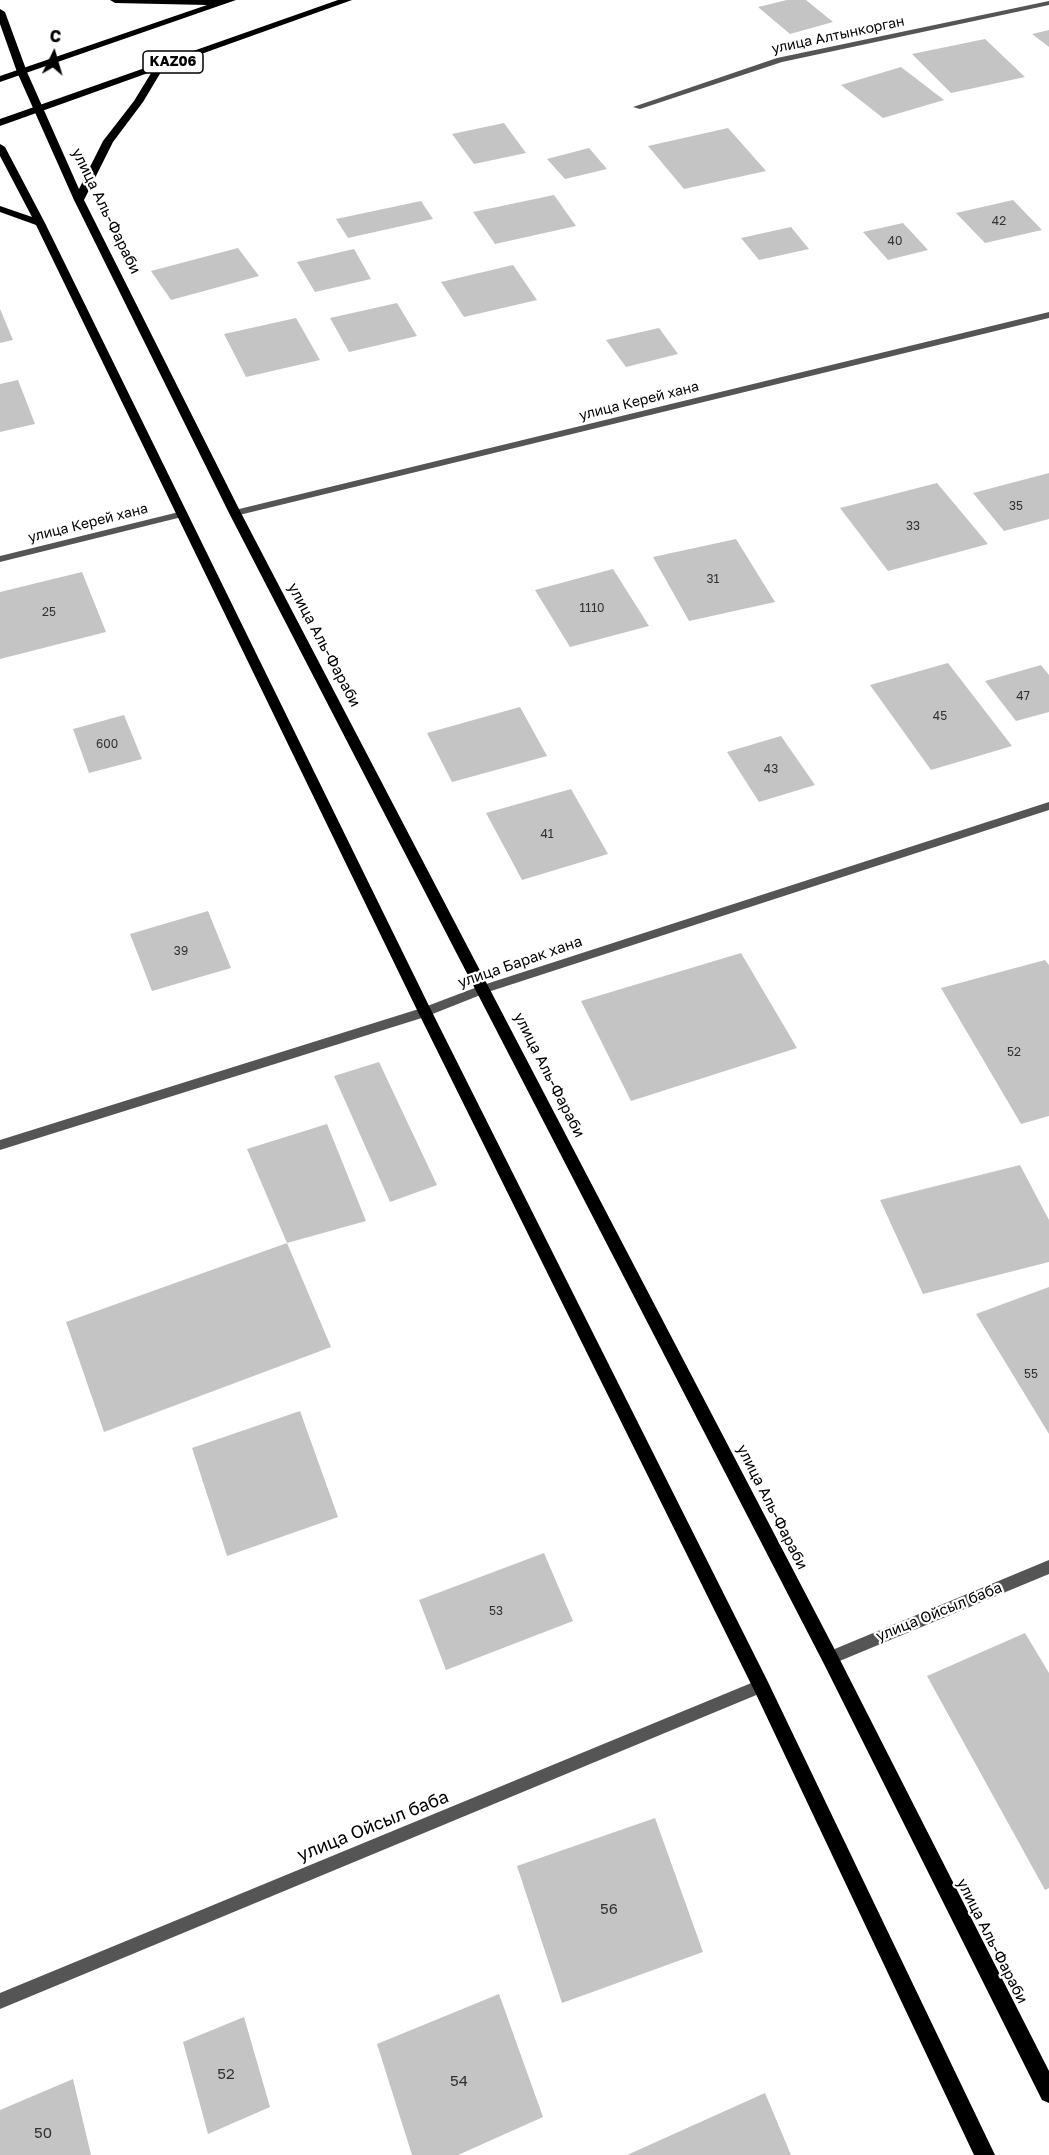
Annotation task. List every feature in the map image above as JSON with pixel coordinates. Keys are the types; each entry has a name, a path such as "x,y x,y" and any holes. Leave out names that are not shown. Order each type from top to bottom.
{"highway":[{"path":"115,0 228,1"},
{"name":"KАZ06","path":"0,123 347,0"},
{"name":"KАZ06","path":"0,79 228,1"}],"main road":[{"name":"улица Аль-Фараби","path":"0,12 22,72 79,200 235,513 830,1658 1049,2093"},
{"path":"79,200 108,141 138,102 159,67"},
{"path":"0,147 40,223 183,514 424,1011 761,1686 985,2155"},
{"path":"0,209 40,223"}],"street":[{"name":"улица Алтынкорган","path":"637,107 780,60 1049,3"},
{"name":"улица Керей хана","path":"235,513 1049,315"},
{"name":"улица Керей хана","path":"0,559 183,514"},
{"name":"улица Барак хана","path":"0,1145 424,1011 484,989 1049,806"},
{"name":"улица Ойсыл баба","path":"830,1658 1049,1567"},
{"name":"улица Ойсыл баба","path":"0,2001 761,1686"}],"building":[{"path":"787,0 806,0 833,22 790,34 758,7"},
{"path":"1049,30 1049,47 1032,34"},
{"path":"985,39 1025,77 951,93 912,54"},
{"path":"901,67 944,100 883,118 841,85"},
{"path":"504,123 526,153 474,164 452,134"},
{"path":"728,128 766,171 684,189 648,146"},
{"path":"589,148 607,169 565,179 547,159"},
{"path":"554,195 576,226 495,244 473,212"},
{"path":"1013,200 1042,230 985,243 956,213"},
{"path":"421,201 433,219 348,238 336,219"},
{"path":"903,223 928,250 888,260 863,232"},
{"path":"791,227 809,249 759,260 741,238"},
{"path":"238,248 259,276 171,300 151,271"},
{"path":"354,249 371,279 315,292 297,262"},
{"path":"513,265 537,300 464,317 441,282"},
{"path":"397,303 417,336 349,352 330,318"},
{"path":"0,309 13,340 0,343"},
{"path":"296,318 320,360 246,377 224,334"},
{"path":"659,328 678,354 626,367 606,340"},
{"path":"18,380 35,424 0,432 0,384"},
{"path":"1049,473 1049,519 1004,531 973,493"},
{"path":"937,483 988,544 888,571 840,508"},
{"path":"736,539 775,602 689,621 653,557"},
{"path":"613,569 649,626 570,647 535,590"},
{"path":"82,572 106,632 0,659 0,592"},
{"path":"948,663 1012,746 931,770 870,685"},
{"path":"1041,665 1049,675 1049,712 1016,721 985,681"},
{"path":"520,707 547,756 452,782 427,733"},
{"path":"124,715 142,759 89,773 73,729"},
{"path":"781,736 815,785 759,802 727,752"},
{"path":"571,789 608,854 522,880 486,813"},
{"path":"208,911 231,968 152,991 130,934"},
{"path":"741,953 797,1048 631,1101 581,1001"},
{"path":"1045,960 1049,965 1049,1116 1021,1124 941,988"},
{"path":"379,1062 437,1185 390,1202 334,1076"},
{"path":"327,1124 366,1221 287,1243 247,1149"},
{"path":"1020,1165 1049,1220 1049,1262 923,1294 880,1200"},
{"path":"287,1243 331,1347 104,1432 66,1322"},
{"path":"1049,1287 1049,1434 976,1314"},
{"path":"300,1411 338,1517 227,1556 192,1448"},
{"path":"544,1553 573,1621 446,1670 419,1600"},
{"path":"1025,1633 1049,1673 1049,1888 1045,1890 927,1676"},
{"path":"655,1818 703,1952 562,2003 517,1866"},
{"path":"499,1994 543,2117 458,2155 412,2155 377,2044"},
{"path":"244,2017 270,2107 208,2134 183,2042"},
{"path":"73,2079 91,2155 0,2155 0,2110"},
{"path":"765,2093 791,2155 627,2155"}]}
